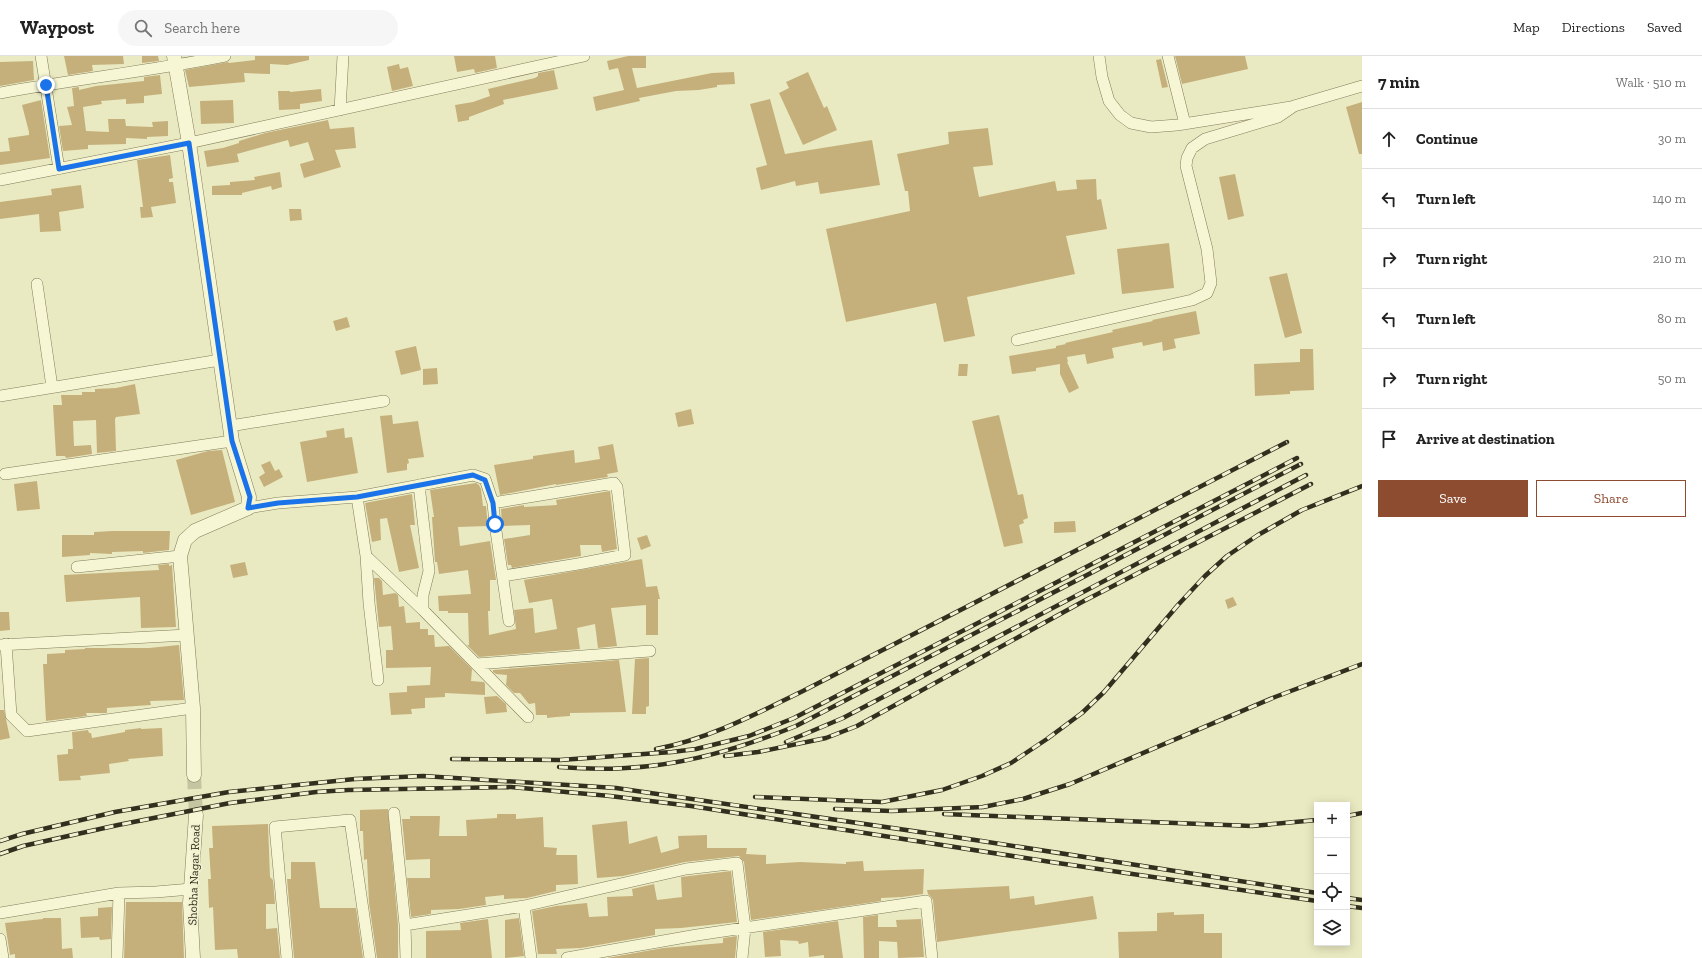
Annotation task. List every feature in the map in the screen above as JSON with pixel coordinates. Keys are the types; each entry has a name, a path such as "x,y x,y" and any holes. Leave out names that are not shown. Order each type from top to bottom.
{"street":[{"path":"41,56 59,169"},
{"path":"0,93 175,61 225,56"},
{"path":"340,110 343,56"},
{"path":"0,180 189,143 584,56"},
{"path":"1099,56 1102,77 1109,101 1120,115 1131,123 1151,127 1185,124 1294,106 1362,86"},
{"path":"1168,56 1185,124"},
{"path":"175,61 189,143 232,441 250,497 248,508"},
{"path":"1017,340 1192,300 1207,293 1211,283 1207,249 1186,166 1187,158 1192,148 1205,139 1278,117 1294,106"},
{"path":"37,284 52,388"},
{"path":"0,396 220,360"},
{"path":"230,426 384,401"},
{"path":"5,474 232,441"},
{"path":"194,775 193,708 180,556 185,540 195,531 248,508 278,503 357,497 473,475 485,480 493,503 509,621"},
{"path":"493,503 614,483 617,487 624,535 625,555 503,576"},
{"path":"419,485 429,570 423,595 423,610"},
{"path":"357,497 366,556 369,603 378,680"},
{"path":"78,567 180,556"},
{"path":"366,556 423,610 528,717"},
{"path":"187,635 3,645 11,715 27,731 193,708"},
{"path":"476,664 650,651"},
{"path":"394,814 406,958"},
{"name":"Shobha Nagar Road","path":"193,958 190,903 196,815"},
{"path":"286,958 275,826 350,820 370,958"},
{"path":"404,925 524,906 686,869 737,862 745,928 742,958"},
{"path":"0,913 119,893 191,889"},
{"path":"117,958 119,893"},
{"path":"567,958 745,928 926,901 932,958"},
{"path":"524,906 531,958"},
{"path":"0,939 3,958"}],"building":[{"path":"64,56 123,56 124,64 92,65 93,71 68,75"},
{"path":"142,56 158,56 159,61 142,63"},
{"path":"255,56 309,56 309,60 287,65 270,64 270,74 244,73 245,82 189,87 185,70 228,62 255,60"},
{"path":"454,56 495,56 497,68 475,73 474,69 457,72"},
{"path":"628,56 646,56 646,68 632,68 637,88 712,73 734,72 735,84 717,85 717,87 699,90 676,91 639,98 640,101 596,111 593,97 624,90 618,68 609,70 607,61"},
{"path":"1175,56 1245,56 1248,69 1182,84"},
{"path":"1161,59 1168,87 1162,88 1156,60"},
{"path":"33,61 34,80 0,86 0,62"},
{"path":"399,64 400,69 408,67 413,86 392,91 387,67"},
{"path":"554,70 558,89 503,100 504,104 469,117 469,120 458,122 455,105 473,102 490,96 488,89 535,78 538,76 538,73"},
{"path":"808,72 824,108 827,106 837,130 803,145 779,93 789,88 786,82"},
{"path":"160,75 162,94 144,96 144,103 126,104 126,99 101,101 102,104 83,107 86,131 109,132 108,119 125,119 126,126 153,127 152,122 168,121 168,136 147,137 147,139 126,138 126,144 88,145 88,149 63,151 59,126 72,125 67,107 74,106 72,88 79,87 79,90 96,86 144,81 144,77"},
{"path":"321,89 322,101 300,104 300,109 279,110 278,91 290,92"},
{"path":"770,99 785,154 872,140 880,185 820,194 818,182 796,186 795,181 761,190 756,168 767,165 750,104"},
{"path":"41,100 50,158 0,165 0,152 10,151 8,138 29,135 22,105"},
{"path":"233,100 234,123 201,124 200,101"},
{"path":"1362,102 1362,154 1359,154 1346,107"},
{"path":"328,120 330,129 354,127 356,148 335,150 341,167 304,178 300,164 314,160 308,142 290,147 288,140 237,154 239,162 207,167 204,151 223,148 239,143 239,141 265,133"},
{"path":"988,128 993,165 973,167 979,197 1055,181 1057,191 1077,189 1076,180 1096,179 1097,200 1101,199 1107,229 1066,236 1075,274 967,297 975,336 944,342 936,303 846,322 826,229 910,211 908,191 905,191 897,154 949,144 948,132"},
{"path":"170,155 173,178 169,179 169,182 173,182 176,203 151,207 153,217 141,218 140,207 143,207 137,160"},
{"path":"280,172 282,187 272,190 271,186 242,193 242,195 212,195 212,186 230,185 230,182 255,180 254,177"},
{"path":"1235,174 1244,216 1228,220 1219,177"},
{"path":"81,185 84,208 59,212 61,231 40,232 39,214 0,219 0,202 52,195 51,189"},
{"path":"289,209 301,209 302,220 290,221"},
{"path":"1169,243 1174,288 1122,294 1117,249"},
{"path":"1287,273 1302,333 1285,338 1269,277"},
{"path":"1196,311 1200,334 1174,339 1176,348 1163,351 1162,342 1143,346 1142,342 1112,348 1114,358 1087,364 1085,354 1067,357 1067,362 1079,388 1069,393 1060,374 1060,364 1036,368 1036,371 1012,374 1009,356 1056,348 1056,346 1066,344 1065,343 1113,332 1112,330"},
{"path":"347,317 350,327 336,331 333,321"},
{"path":"416,346 421,370 401,375 395,351"},
{"path":"1300,349 1313,349 1314,390 1290,391 1290,394 1255,396 1254,364 1300,362"},
{"path":"959,364 968,364 967,376 958,376"},
{"path":"437,368 438,384 423,385 423,369"},
{"path":"135,384 140,414 116,417 116,451 97,453 96,420 73,421 74,446 91,445 92,454 66,458 65,456 56,456 53,405 62,405 61,395 82,395 82,392 95,392 95,389 116,388"},
{"path":"691,409 694,424 678,427 675,413"},
{"path":"392,415 393,424 418,421 424,457 408,459 409,463 407,464 407,470 387,473 380,416"},
{"path":"999,415 1018,495 1023,494 1028,518 1023,520 1024,523 1019,525 1023,543 1004,547 972,421"},
{"path":"344,428 345,438 352,437 358,473 307,482 300,442 327,437 326,431"},
{"path":"613,444 618,472 607,474 608,477 556,484 500,495 494,465 533,459 533,456 574,450 575,463 600,459 598,447"},
{"path":"222,450 235,502 191,515 176,460 208,451"},
{"path":"270,461 275,471 279,469 283,477 264,487 259,477 265,473 261,465"},
{"path":"37,481 40,509 17,511 14,484"},
{"path":"476,483 481,489 483,506 486,506 488,526 458,527 460,546 490,541 496,580 490,580 490,611 488,611 489,635 516,629 514,610 533,608 535,633 557,629 552,599 529,603 524,580 642,559 646,587 657,586 660,599 658,599 658,635 646,635 646,605 611,608 617,646 598,648 595,624 577,628 580,649 479,657 467,645 469,645 468,613 448,613 448,611 439,611 438,596 471,594 468,570 439,574 437,562 435,562 432,517 434,517 430,490"},
{"path":"610,491 617,549 602,552 601,545 580,545 581,556 512,568 511,565 508,565 504,539 530,535 530,525 502,526 501,509 524,505 524,507 557,505 556,500"},
{"path":"412,494 415,525 410,525 419,568 399,572 387,518 380,519 381,540 372,542 365,503"},
{"path":"1075,521 1076,532 1054,533 1054,522"},
{"path":"170,531 169,550 143,553 143,551 112,552 112,554 90,553 90,555 62,557 62,535 94,535 94,532"},
{"path":"647,535 651,546 641,550 637,538"},
{"path":"245,562 248,575 233,578 230,565"},
{"path":"169,564 169,566 172,565 176,627 141,628 140,597 66,602 64,575 159,570 158,565"},
{"path":"374,578 379,578 382,581 383,595 395,593 398,595 399,607 404,606 406,623 420,622 420,629 428,629 428,635 434,635 435,647 449,646 472,669 471,681 484,682 485,695 445,693 445,697 425,698 425,708 411,709 412,714 391,715 389,693 407,692 407,686 430,685 431,667 386,668 386,650 393,650 391,626 379,627"},
{"path":"1233,597 1237,605 1228,609 1225,600"},
{"path":"0,612 9,612 10,630 0,631"},
{"path":"179,645 184,700 150,701 151,705 107,708 107,713 86,713 87,716 46,721 43,664 47,664 47,654 65,653 65,650 85,648 149,648"},
{"path":"649,658 649,706 646,707 646,714 632,714 635,659"},
{"path":"619,660 626,712 570,713 570,716 547,718 547,715 536,715 535,703 529,704 520,693 514,693 506,685 507,675 496,674 493,672 493,670"},
{"path":"497,696 506,704 507,712 486,714 484,697"},
{"path":"0,710 4,710 10,738 0,740"},
{"path":"162,728 163,756 128,759 129,761 109,764 110,773 80,776 81,780 59,781 57,755 68,754 68,749 73,749 72,732 88,730 89,733 91,733 92,738 125,732 125,730"},
{"path":"388,809 398,925 398,958 377,958 369,903 367,859 364,860 363,831 360,831 360,810"},
{"path":"497,814 516,814 516,819 543,817 544,847 557,848 556,855 577,855 578,884 556,885 556,891 527,898 504,899 504,895 485,897 486,905 459,909 431,910 431,914 411,917 407,878 430,878 430,859 406,860 402,819 410,819 410,816 440,816 439,836 467,836 466,820 497,818"},
{"path":"627,821 629,844 657,836 661,853 679,848 678,836 707,835 707,848 747,848 746,854 766,855 766,864 800,862 846,864 846,862 863,861 864,871 924,869 923,894 881,898 881,901 751,920 744,862 739,856 685,862 623,876 597,878 592,825"},
{"path":"268,824 270,877 273,880 275,904 266,904 266,929 277,928 280,958 238,958 237,949 215,950 213,907 209,908 208,879 211,879 209,848 213,848 212,826"},
{"path":"291,862 315,862 320,908 356,908 363,958 294,958 287,879 291,879"},
{"path":"731,871 737,922 681,928 655,929 655,935 581,948 556,949 557,954 538,954 532,911 556,906 587,903 589,917 608,916 607,897 633,896 632,889 654,884 657,900 682,897 681,877"},
{"path":"1009,886 1010,899 1034,896 1035,905 1093,896 1097,919 937,942 933,900 928,894 927,890"},
{"path":"126,902 182,902 184,958 124,958"},
{"path":"112,907 111,939 100,940 99,937 81,938 80,917 98,916 98,908"},
{"path":"1174,912 1174,915 1204,914 1204,933 1222,933 1222,958 1119,958 1118,932 1157,931 1157,913"},
{"path":"878,915 878,927 897,927 896,920 921,919 924,957 898,958 897,942 879,941 879,958 864,958 863,917"},
{"path":"43,918 61,918 62,949 72,948 73,958 15,958 15,954 10,955 5,923"},
{"path":"519,918 524,956 505,958 505,920"},
{"path":"488,919 492,958 426,958 426,931 461,930 460,923"},
{"path":"838,921 843,958 824,958 824,955 809,957 808,942 799,944 798,941 780,940 781,956 765,957 763,932"},
{"path":"737,936 735,958 607,958 663,948 723,943 723,938"}],"tunnel":[{"path":"194,775 196,815"}],"railway":[{"path":"656,749 675,745 712,733 801,692 1287,442"},
{"path":"452,759 560,760 672,752 696,749 749,736 794,718 1297,458"},
{"path":"559,767 618,769 670,763 734,748 796,726 1301,464"},
{"path":"786,742 843,718 1306,475"},
{"path":"725,756 758,752 826,738 857,726 1082,602 1311,484"},
{"path":"755,797 882,802 942,790 982,776 1011,763 1082,713 1104,692 1178,605 1205,576 1227,556 1258,535 1302,510 1362,486"},
{"path":"835,809 892,811 983,807 1023,799 1070,784 1275,697 1362,664"},
{"path":"0,841 22,834 115,812 229,792 355,779 423,776 616,788 975,840 1314,893"},
{"path":"0,854 23,846 118,825 230,803 316,792 348,790 511,787 610,796 691,806 1051,862 1314,901"},
{"path":"1350,815 1362,813"},
{"path":"944,814 1252,826 1314,820"},
{"path":"1350,898 1362,900"},
{"path":"1350,906 1362,908"}],"route":[{"path":"46,85 59,169 189,143 232,441 250,497 248,508 278,503 357,497 473,475 485,480 493,503 495,524"}]}
